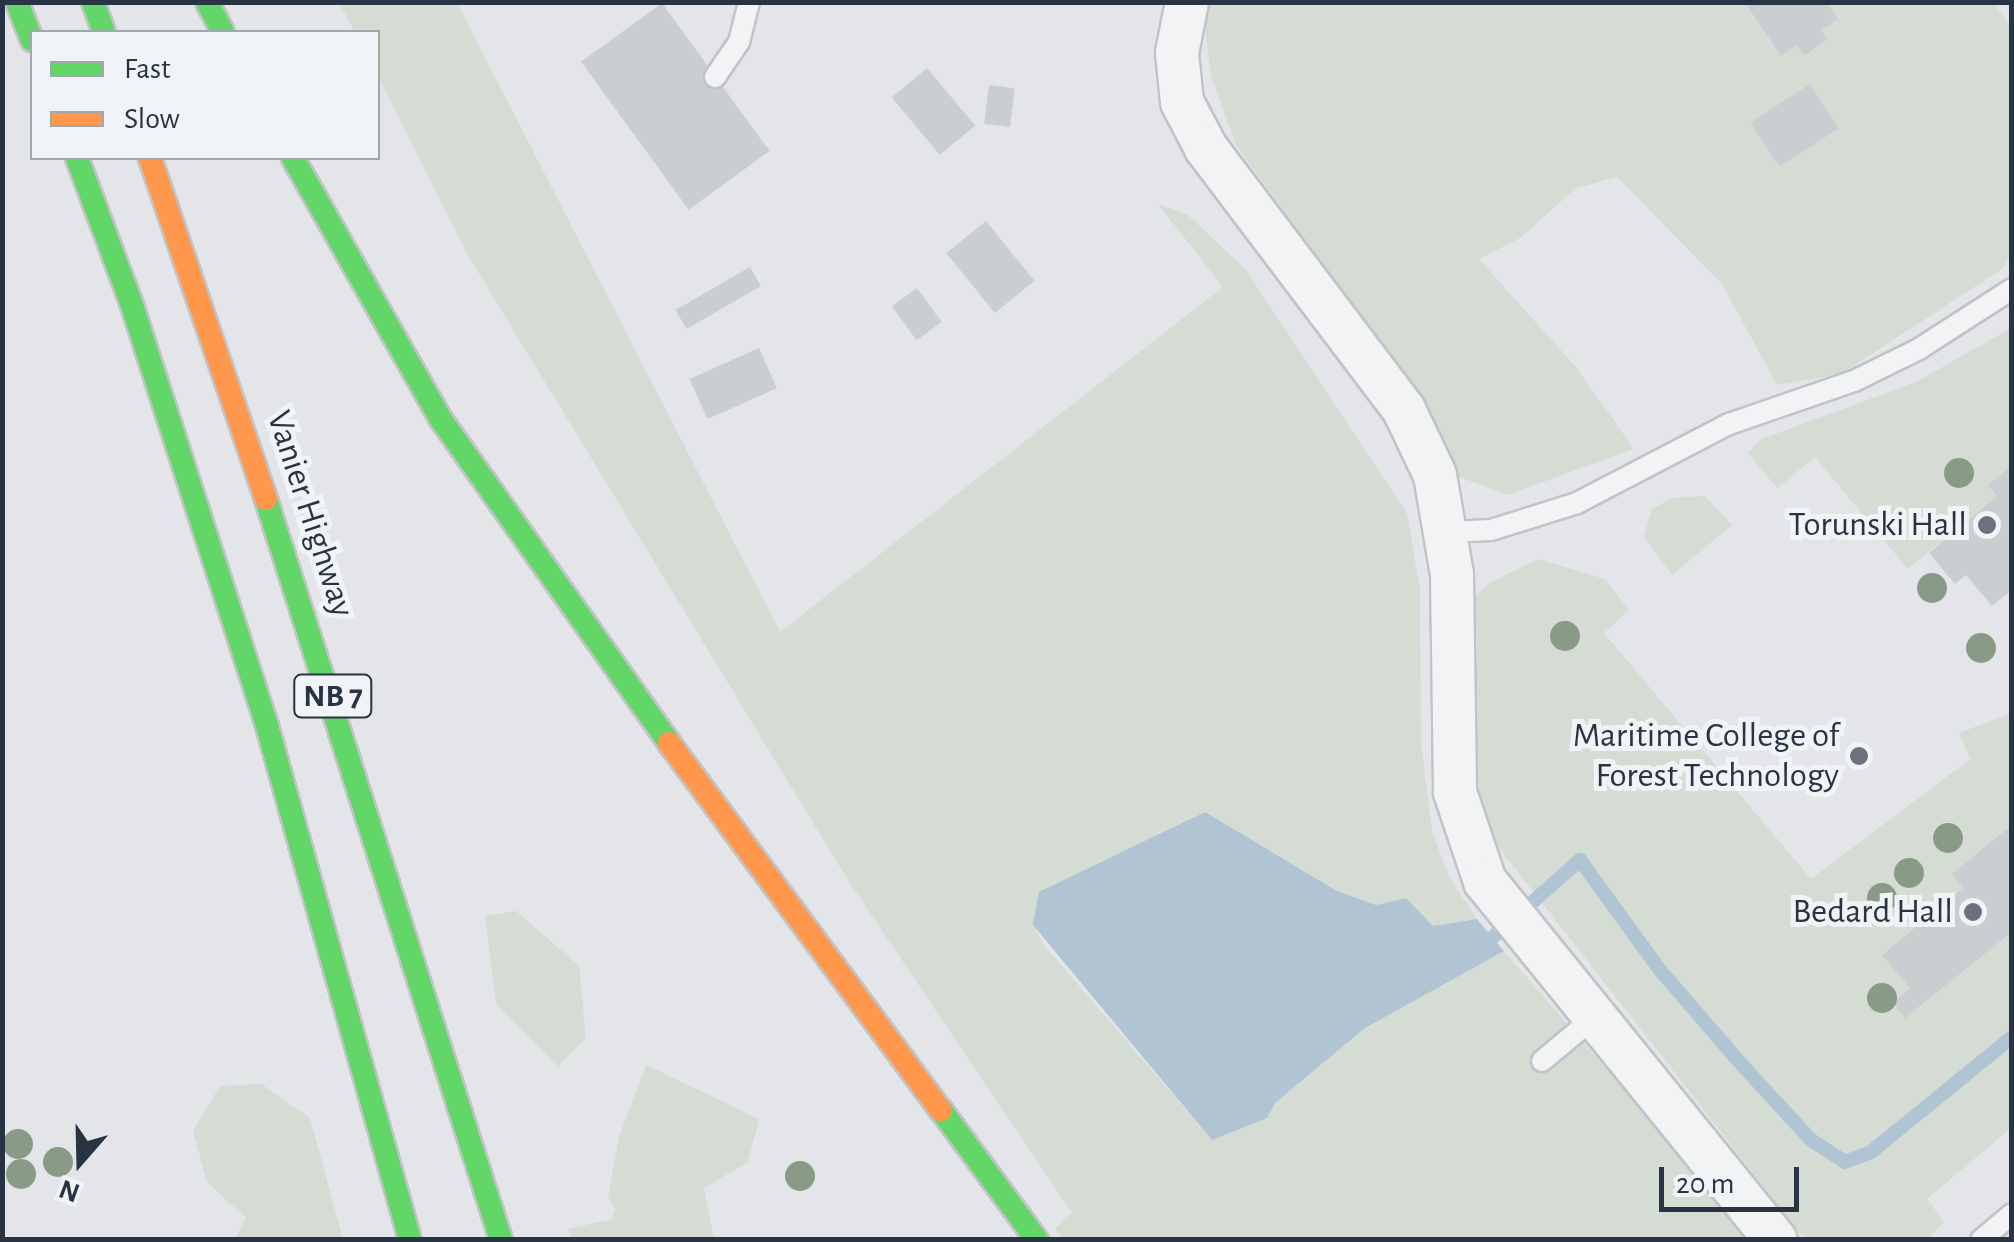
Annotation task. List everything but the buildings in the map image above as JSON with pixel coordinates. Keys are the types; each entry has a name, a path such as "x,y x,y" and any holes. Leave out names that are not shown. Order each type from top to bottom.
{"highway":[{"path":"17,2 30,35"},
{"path":"93,2 103,30"},
{"path":"207,2 223,30"},
{"name":"NB 7","path":"77,160 132,306 266,722 410,1240"},
{"name":"Vanier Highway","path":"151,160 345,733 501,1240"},
{"path":"294,160 440,418 546,572 1036,1240"}],"street":[{"path":"1187,2 1177,53 1182,102 1206,148 1404,410 1435,475 1448,532 1455,792 1486,881 1776,1240"}],"lane":[{"path":"715,77 739,42 749,2"},
{"path":"1448,532 1492,530 1577,503 1729,424 1854,381 2012,290"},
{"path":"1542,1061 1596,1016"},
{"path":"1981,1240 2012,1214"}],"shaded area":[{"path":"1212,2 1744,3 1781,56 1797,45 1804,56 1827,41 1822,30 1838,19 1827,3 1994,3 2011,28 2011,256 2002,269 1841,374 1777,385 1722,284 1617,177 1576,188 1520,238 1479,259 1575,366 1634,449 1507,495 1452,474 1411,386 1236,145 1211,76 1204,17","holes":["1810,85 1839,128 1779,167 1751,123"]},
{"path":"339,3 457,3 780,632 1223,287 1158,204 1188,215 1245,269 1407,513 1420,590 1421,743 1432,831 1450,879 1477,919 1433,926 1406,898 1376,905 1337,891 1204,812 1161,834 1033,925 1043,944 1212,1140 1267,1118 1274,1104 1365,1028 1504,951 1754,1239 1063,1239 1055,1229 1072,1213 846,877 469,257 380,81 380,30 354,30"},
{"path":"2011,328 2011,465 1988,485 1997,496 1908,569 1815,457 1777,488 1748,453 1759,440 1916,382"},
{"path":"1705,496 1732,525 1672,575 1644,537 1652,509 1673,498"},
{"path":"1538,559 1605,579 1629,610 1604,633 1811,879 1970,759 1959,733 2011,713 2011,824 1952,874 1963,888 1883,955 1910,988 1893,1003 1906,1017 2007,936 2011,942 2011,1128 1927,1199 1944,1222 1928,1239 1812,1240 1800,1233 1486,831 1472,756 1466,605 1491,582"},
{"path":"516,911 579,966 586,1037 559,1066 496,1004 485,916"},
{"path":"646,1065 759,1119 748,1162 704,1188 714,1239 571,1239 568,1229 612,1219 615,1208 608,1197 619,1137"},
{"path":"261,1084 310,1118 343,1239 235,1239 246,1218 207,1182 193,1131 220,1086"}],"water":[{"path":"1205,812 1337,891 1376,905 1406,898 1433,926 1477,919 1504,951 1365,1028 1275,1103 1267,1118 1212,1140 1033,925 1039,892"}],"waterway":[{"path":"1492,938 1580,860 1660,970 1743,1066 1811,1140 1845,1162 1871,1152 2012,1037"}],"traffic: fast":[{"path":"17,2 30,35"},
{"path":"93,2 103,30"},
{"path":"207,2 222,30"},
{"path":"78,160 132,305 266,722 410,1240"},
{"path":"294,160 440,418 669,743"},
{"path":"266,499 501,1240"},
{"path":"941,1110 1037,1240"}],"traffic: slow":[{"path":"151,160 266,499"},
{"path":"669,743 941,1110"}],"place":[{"name":"Torunski Hall","path":"1987,525"},
{"name":"Maritime College of Forest Technology","path":"1859,756"},
{"name":"Bedard Hall","path":"1973,912"}]}
